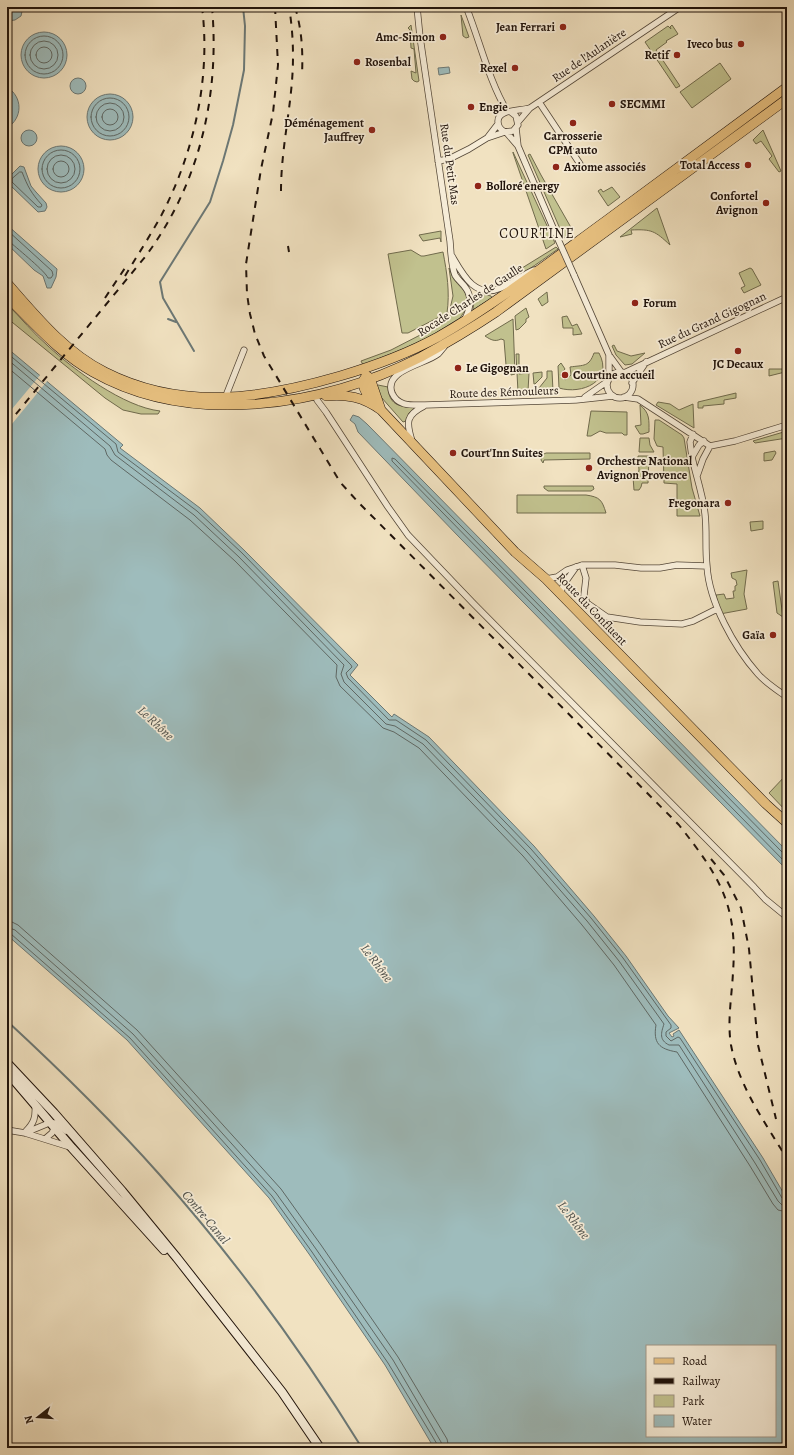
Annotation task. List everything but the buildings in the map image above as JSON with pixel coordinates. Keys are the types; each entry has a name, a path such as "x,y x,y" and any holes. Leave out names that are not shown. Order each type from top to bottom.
{"main road":[{"name":"Rocade Charles de Gaulle","path":"7,284 57,337 78,355 105,372 141,386 167,393 198,397 227,398 268,394 314,384 383,362 421,346 465,320 544,265 787,87"},
{"name":"Rocade Charles de Gaulle","path":"7,296 56,345 78,363 91,372 129,390 171,400 211,405 313,398 421,357 496,312 787,100"},
{"path":"371,403 364,388 367,378 373,371 402,359 421,346"},
{"path":"353,372 367,378 381,410"},
{"path":"313,398 340,395 353,396 371,403 381,410"},
{"name":"Route du Confluent","path":"381,410 515,552 546,579 787,823"},
{"path":"7,1063 54,1113 122,1191 216,1307 282,1392 320,1448"},
{"path":"7,1072 54,1125 72,1148 216,1307"}],"street":[{"name":"Rue du Petit Mas","path":"417,7 419,31 452,256 452,266 456,276 465,287 470,297 470,308 465,320"},
{"name":"Rue de l'Aulanière","path":"518,122 530,108 680,7"},
{"path":"466,8 499,97 509,112 516,116 518,122 516,128 518,146"},
{"path":"539,102 580,164"},
{"name":"Rue de l'Aulanière","path":"509,112 530,108"},
{"path":"487,138 498,124 501,114 509,112"},
{"path":"498,124 500,129 506,132 518,146 609,355 623,373 629,377 638,399"},
{"path":"438,161 448,159 469,150 487,138 510,132 516,128"},
{"path":"452,256 465,277 476,288 484,291 492,291 502,287 522,275 544,265"},
{"name":"Rue du Grand Gigognan","path":"623,373 787,297"},
{"name":"Route des Rémouleurs","path":"448,342 437,355 397,375 391,384 393,394 399,402 409,405 517,403 613,396"},
{"path":"227,398 227,393 244,350"},
{"path":"609,355 608,389 613,396 638,399 710,446"},
{"path":"624,397 629,394 632,385 646,362"},
{"path":"583,399 615,373 623,373"},
{"path":"313,398 326,412 408,535 748,882 765,899 787,917"},
{"path":"413,443 408,424 409,417 413,411 425,405"},
{"path":"710,446 735,441 787,425"},
{"path":"693,434 690,442 692,457 705,513 707,566 711,592 717,609 732,638 758,675 787,697"},
{"path":"692,457 699,445 704,441"},
{"path":"697,476 703,459 710,446"},
{"path":"546,579 557,577 567,570 579,566 615,565 641,568 660,568 677,565 707,566"},
{"path":"560,594 564,584 579,566"},
{"path":"579,566 586,578 584,595 587,603 607,616 640,622 682,624 693,621 717,609"},
{"path":"25,1133 33,1124 36,1115 35,1105"},
{"path":"45,1139 52,1133 54,1113"},
{"path":"25,1133 54,1125"},
{"path":"54,1125 100,1166"},
{"path":"7,1130 25,1133 72,1148"}],"green space":[{"path":"461,15 469,37 466,38 463,36"},
{"path":"411,25 419,81 417,82 412,79 411,71 416,73 414,49 411,48 410,30 408,28"},
{"path":"672,25 678,34 666,41 667,42 656,50 680,86 676,88 645,42 668,26 671,29 670,27"},
{"path":"720,63 731,79 692,108 680,92"},
{"path":"763,130 781,171 779,172 769,159 772,156 761,141 756,144 753,140"},
{"path":"513,153 555,243 546,249"},
{"path":"530,154 573,231 564,238 528,155"},
{"path":"612,187 620,197 608,206 598,191 601,189 603,192"},
{"path":"657,208 670,245 657,234 644,230 631,230 632,234 620,237"},
{"path":"441,231 441,242 440,238 423,241 419,235"},
{"path":"556,247 558,249 527,271 502,285 493,288 493,286"},
{"path":"411,250 421,256 443,252 448,282 448,305 447,313 408,333 402,333 388,254"},
{"path":"449,268 453,278 466,294 467,301 449,313 453,296"},
{"path":"750,268 761,285 744,293 741,288 745,286 739,273"},
{"path":"547,292 548,302 542,306 538,299"},
{"path":"483,294 491,296 492,298 473,310 474,300"},
{"path":"7,304 32,331 71,366 116,395 131,403 160,411 158,414 141,414 123,410 105,398 7,318"},
{"path":"467,304 468,306 460,318 431,336 406,348 363,365 361,361 391,350 426,332"},
{"path":"526,308 529,317 519,329 516,330 515,316"},
{"path":"567,316 572,326 577,324 582,334 573,335 573,328 563,328 562,317"},
{"path":"513,319 515,374 511,375 510,366 506,365 504,340 493,340 485,336"},
{"path":"614,345 617,351 631,356 645,353 632,364 625,365 616,355 612,346"},
{"path":"594,353 599,353 603,363 599,378 593,384 577,389 568,390 559,388 558,366 561,363 565,369 560,375 565,380 571,375 570,367 588,363"},
{"path":"516,354 519,354 519,374 529,373 528,391 518,392"},
{"path":"769,369 784,369 785,372 769,376"},
{"path":"547,371 552,371 553,391 539,392 539,388 547,378"},
{"path":"542,372 542,377 534,384 533,373"},
{"path":"378,385 388,387 390,397 395,403 413,407 414,409 409,413 406,421 403,422 381,397 376,387"},
{"path":"736,393 736,398 724,400 724,404 703,406 703,408 698,408 698,402"},
{"path":"658,402 670,404 679,410 693,404 694,428 656,405"},
{"path":"640,405 646,411 649,420 649,432 643,434 640,434 635,426 641,425"},
{"path":"591,411 627,412 627,435 622,433 606,433 600,431 591,436 587,436"},
{"path":"655,420 659,420 682,435 684,438 692,488 700,516 677,516 677,484 664,483 663,447 657,446 654,439"},
{"path":"787,431 787,438 755,443 753,441"},
{"path":"640,438 649,438 650,445 654,452 639,452"},
{"path":"775,451 776,453 772,460 764,461 764,453"},
{"path":"546,453 590,453 590,459 544,460 543,463 541,460 542,455"},
{"path":"638,456 649,456 648,483 642,483 639,490 634,490 633,477 637,477 639,470"},
{"path":"544,486 593,486 594,489 591,491 548,491 544,488"},
{"path":"517,495 591,496 600,500 606,513 517,513"},
{"path":"763,521 763,529 751,531 750,522"},
{"path":"747,570 744,594 747,609 720,614 716,595 724,594 726,599 734,598 733,591 735,591 735,586 737,585 736,580 732,578 731,573"},
{"path":"778,581 783,617 777,613 773,582"},
{"path":"787,774 787,786 784,789 787,795 787,812 769,793"}],"water":[{"path":"7,7 23,7 21,16 15,20 7,21"},
{"path":"49,32 61,38 66,46 66,64 61,72 53,77 39,78 27,72 22,64 21,50 27,38 35,33"},
{"path":"449,67 450,73 439,75 438,68"},
{"path":"78,78 84,80 86,86 84,92 78,94 72,92 70,86 72,80"},
{"path":"7,87 16,96 19,108 16,119 7,128"},
{"path":"115,94 127,100 132,108 132,126 127,134 119,139 105,140 93,134 88,126 87,112 93,100 101,95"},
{"path":"29,130 35,132 37,138 35,144 29,146 23,144 21,138 23,132"},
{"path":"66,146 78,152 83,160 83,178 78,186 70,191 56,192 44,186 39,178 38,164 44,152 52,147"},
{"path":"20,166 24,167 31,186 46,203 47,207 45,211 38,212 7,181"},
{"path":"7,225 57,269 56,277 51,288 47,288 43,276 34,270 7,244"},
{"name":"Le Rhône","path":"7,348 123,445 120,448 200,508 245,551 358,665 350,675 392,717 394,714 429,737 534,846 626,956 668,1016 679,1028 669,1033 672,1037 674,1036 673,1034 679,1030 763,1158 787,1199 787,1448 434,1448 385,1365 269,1198 127,1040 7,935"},
{"path":"353,415 359,417 367,424 787,851 787,870 459,537 358,432 355,424 350,420"}],"pier":[{"path":"41,374 48,380 7,430 7,415"}],"waterway":[{"path":"194,351 163,298 160,282 210,202 223,161 233,125 244,70 245,26 243,7"},
{"path":"168,319 176,322"},
{"name":"Contre-Canal","path":"7,1021 104,1115 187,1206 241,1272 266,1306 316,1376 362,1448"}],"railway":[{"path":"125,276 161,216 173,192 191,141 202,88 204,61 202,7"},
{"path":"7,425 145,257 164,229 179,200 192,170 202,138 209,106 214,40 212,7"},
{"path":"275,7 278,65 273,113 261,169 246,264 247,294 250,314 255,334 264,356 340,482 358,502 679,825 705,860 723,892 729,909 732,928 734,948 729,1027 731,1045 735,1060 746,1090 787,1159"},
{"path":"281,191 282,163 293,72 292,34 289,7"},
{"path":"295,7 302,41 302,75"},
{"path":"288,246 289,252"},
{"path":"105,298 125,268"},
{"path":"711,859 724,875 741,908 749,949 758,1045 776,1119"}],"place":[{"name":"Jean Ferrari","path":"563,27"},
{"name":"Amc-Simon","path":"443,37"},
{"name":"Iveco bus","path":"741,44"},
{"name":"Retif","path":"677,55"},
{"name":"Rosenbal","path":"357,62"},
{"name":"Rexel","path":"515,68"},
{"name":"SECMMI","path":"612,104"},
{"name":"Engie","path":"471,107"},
{"name":"Carrosserie CPM auto","path":"573,123"},
{"name":"Déménagement Jauffrey","path":"372,130"},
{"name":"Total Access","path":"748,165"},
{"name":"Axiome associés","path":"556,167"},
{"name":"Bolloré energy","path":"478,186"},
{"name":"Confortel Avignon","path":"766,203"},
{"name":"Forum","path":"635,303"},
{"name":"JC Decaux","path":"738,351"},
{"name":"Le Gigognan","path":"458,368"},
{"name":"Courtine accueil","path":"565,375"},
{"name":"Court'Inn Suites","path":"453,453"},
{"name":"Orchestre National Avignon Provence","path":"589,468"},
{"name":"Fregonara","path":"728,503"},
{"name":"Gaïa","path":"773,635"}],"district":[{"name":"COURTINE","path":"537,233"}]}
